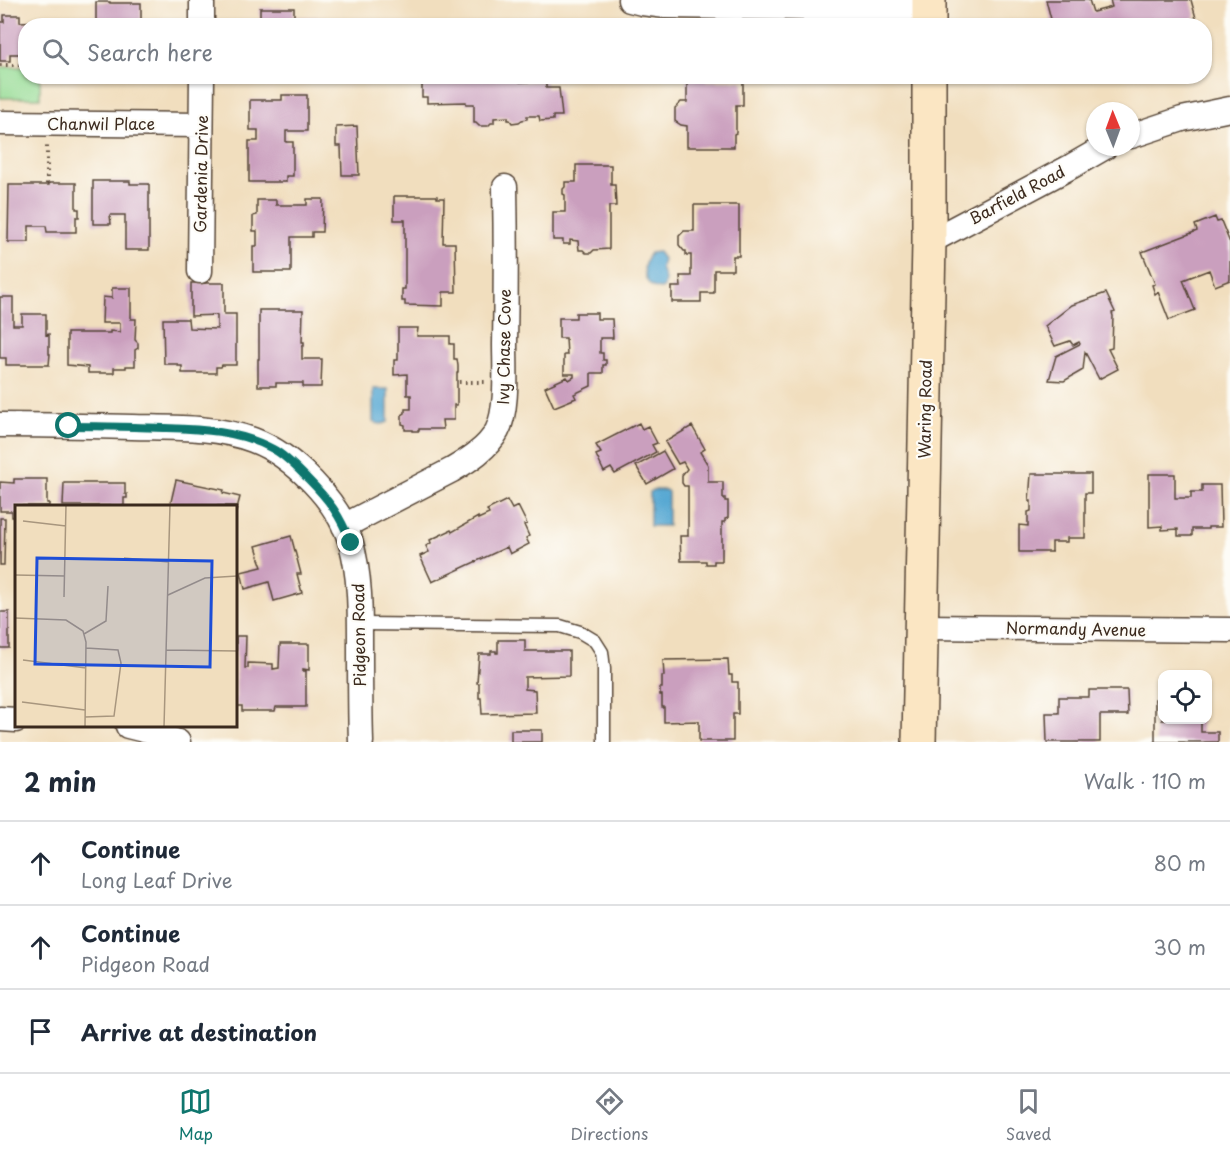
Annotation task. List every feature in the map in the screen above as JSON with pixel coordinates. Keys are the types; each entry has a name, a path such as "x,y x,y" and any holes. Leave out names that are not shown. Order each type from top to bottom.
{"main road":[{"name":"Waring Road","path":"919,742 929,242 929,84"}],"street":[{"path":"202,0 202,18"},
{"path":"630,0 666,6 929,12"},
{"name":"Gardenia Drive","path":"200,272 202,84"},
{"path":"1140,133 1182,119 1230,108"},
{"name":"Chanwil Place","path":"0,123 201,125"},
{"name":"Barfield Road","path":"929,242 1089,156"},
{"name":"Ivy Chase Cove","path":"344,526 460,466 487,444 496,433 502,420 504,392 505,187"},
{"name":"Pidgeon Road","path":"0,425 145,427 213,431 253,440 274,449 302,473 334,507 351,543 358,580 360,624 360,742"},
{"name":"Normandy Avenue","path":"922,627 1230,630"},
{"path":"0,719 15,720"},
{"path":"133,727 148,730 178,742"}],"lane":[{"path":"360,624 560,626 580,632 595,641 602,652 604,742"}],"path":[{"path":"0,65 18,66"},
{"path":"47,144 47,184"},
{"path":"459,382 493,382"}],"green space":[{"path":"0,67 18,67 18,84 40,84 40,98 0,98"}],"water":[{"path":"658,252 663,259 661,268 665,279 664,287 661,289 650,285 644,269 650,253"},
{"path":"373,389 388,389 388,422 386,423 373,422"},
{"path":"652,490 668,492 668,526 650,526 650,492"}],"building":[{"path":"1046,0 1089,0 1093,12 1112,7 1110,0 1191,0 1196,18 1051,18"},
{"path":"96,2 141,3 141,18 96,18"},
{"path":"260,8 294,8 294,17 318,17 318,18 260,18"},
{"path":"4,15 20,15 18,18 18,54 10,54 10,61 0,61 0,22 4,22"},
{"path":"422,84 546,84 546,88 559,88 562,116 553,116 553,120 540,121 539,116 527,116 527,119 512,123 508,117 494,118 494,123 479,126 474,123 474,104 466,104 466,102 427,103 427,97 422,97"},
{"path":"687,84 743,84 743,105 736,105 734,147 687,147 687,126 675,121 675,108 681,102 687,102"},
{"path":"282,95 307,95 307,131 286,131 286,142 293,142 293,176 286,176 286,182 249,182 249,141 258,141 258,130 250,130 250,100 282,100"},
{"path":"357,126 359,175 342,175 341,146 336,146 336,127"},
{"path":"576,165 611,165 611,185 615,185 616,206 609,206 609,249 586,253 579,250 578,241 570,240 570,244 563,244 563,240 553,240 553,212 565,212 563,189 565,182 576,182"},
{"path":"93,181 130,181 130,184 149,184 149,250 125,250 125,215 110,215 111,224 93,224"},
{"path":"49,183 76,183 76,209 79,209 79,217 76,217 76,232 47,232 46,226 29,226 29,242 8,242 9,185 49,185"},
{"path":"394,196 444,198 443,243 455,243 456,292 443,292 443,306 405,305 405,301 402,301 402,289 405,289 405,220 394,220"},
{"path":"307,199 323,199 322,232 312,232 312,237 291,237 291,272 253,272 253,246 257,246 257,231 253,231 253,216 257,215 257,200 276,200 276,205 307,205"},
{"path":"694,205 739,205 739,256 733,256 733,270 714,270 714,293 701,293 701,302 672,302 672,287 681,287 680,276 691,276 691,255 686,255 686,251 679,245 679,236 684,231 694,231"},
{"path":"1215,217 1217,222 1221,221 1230,243 1230,280 1215,286 1209,270 1183,280 1195,310 1169,320 1158,292 1155,294 1152,285 1155,284 1142,252 1197,231 1195,225"},
{"path":"191,283 224,283 224,314 236,314 236,365 216,367 216,373 182,373 182,366 178,364 164,364 163,319 188,319 189,328 217,329 217,315 191,316"},
{"path":"112,288 131,288 131,319 136,319 135,340 138,343 138,348 135,350 135,366 114,368 114,373 88,373 88,367 67,365 67,333 120,332 120,323 102,323 103,297 112,298"},
{"path":"1106,293 1115,312 1112,313 1112,348 1108,349 1118,369 1099,379 1085,352 1083,370 1064,381 1049,380 1056,356 1080,344 1079,342 1073,345 1070,341 1055,346 1045,326 1072,305"},
{"path":"0,297 13,297 13,325 22,325 22,314 46,314 46,335 49,334 49,365 6,365 6,358 0,358"},
{"path":"259,310 303,310 302,359 322,359 321,387 303,387 303,383 258,386"},
{"path":"576,313 597,313 597,319 612,319 613,338 600,338 600,353 603,353 603,360 606,360 603,373 591,373 591,386 574,394 576,398 554,407 545,387 567,377 569,380 574,377 574,374 564,374 564,355 567,355 566,338 559,338 559,318 576,318"},
{"path":"398,328 418,328 417,336 450,336 450,344 454,344 454,359 457,359 458,366 457,405 454,405 454,420 442,420 443,429 413,431 405,430 405,425 402,424 405,409 411,409 411,395 407,395 407,374 394,375 394,360 398,360"},
{"path":"639,423 642,429 648,426 657,443 652,445 656,452 615,474 611,468 604,472 596,455 601,453 596,445"},
{"path":"692,426 705,449 700,452 708,465 708,482 723,482 723,498 728,501 728,518 722,522 722,561 714,561 714,564 706,564 706,561 681,561 680,536 688,536 688,486 682,483 682,475 687,469 683,462 678,464 665,442"},
{"path":"663,451 673,469 647,484 636,466"},
{"path":"1031,474 1091,474 1091,493 1085,493 1085,538 1067,538 1067,542 1052,542 1052,552 1019,552 1019,525 1028,526 1028,512 1031,511 1031,501 1029,501"},
{"path":"1149,474 1175,474 1175,498 1191,498 1191,492 1202,492 1202,485 1220,485 1221,527 1192,529 1192,536 1178,536 1178,529 1162,530 1162,526 1149,527"},
{"path":"14,479 47,479 47,503 49,505 15,505 15,517 12,517 12,511 0,511 0,482 14,483"},
{"path":"176,480 224,490 223,493 240,497 237,508 237,505 170,505"},
{"path":"64,483 125,483 127,498 124,498 124,505 63,505"},
{"path":"507,500 512,509 518,506 527,524 524,525 529,536 526,538 529,544 510,554 507,547 432,582 420,556 429,552 426,546 431,543 430,540 489,514 487,510"},
{"path":"0,518 5,518 4,565 0,565"},
{"path":"291,536 301,574 297,574 302,593 274,601 269,582 245,589 241,572 262,567 256,546"},
{"path":"0,612 9,612 9,648 0,648"},
{"path":"237,636 246,636 245,668 248,668 248,663 273,664 273,669 279,668 280,644 309,644 309,670 303,669 306,671 306,707 276,707 275,711 242,711 242,706 237,706"},
{"path":"498,640 525,640 525,651 569,651 569,676 525,677 525,689 535,690 536,713 482,714 479,683 477,683 479,654 491,654 491,651 498,653"},
{"path":"728,659 732,682 738,682 738,714 733,714 733,741 699,741 699,721 664,722 664,707 662,707 662,695 660,695 662,676 664,676 663,660"},
{"path":"1089,690 1127,690 1128,715 1100,715 1100,742 1047,742 1046,713 1059,713 1059,697 1089,697"},
{"path":"1155,699 1158,699 1158,724 1201,724 1201,732 1218,732 1218,742 1155,742"},
{"path":"511,730 542,730 542,742 511,742"}],"route":[{"path":"69,426 213,431 253,440 274,449 322,493 334,507 351,543"}]}
